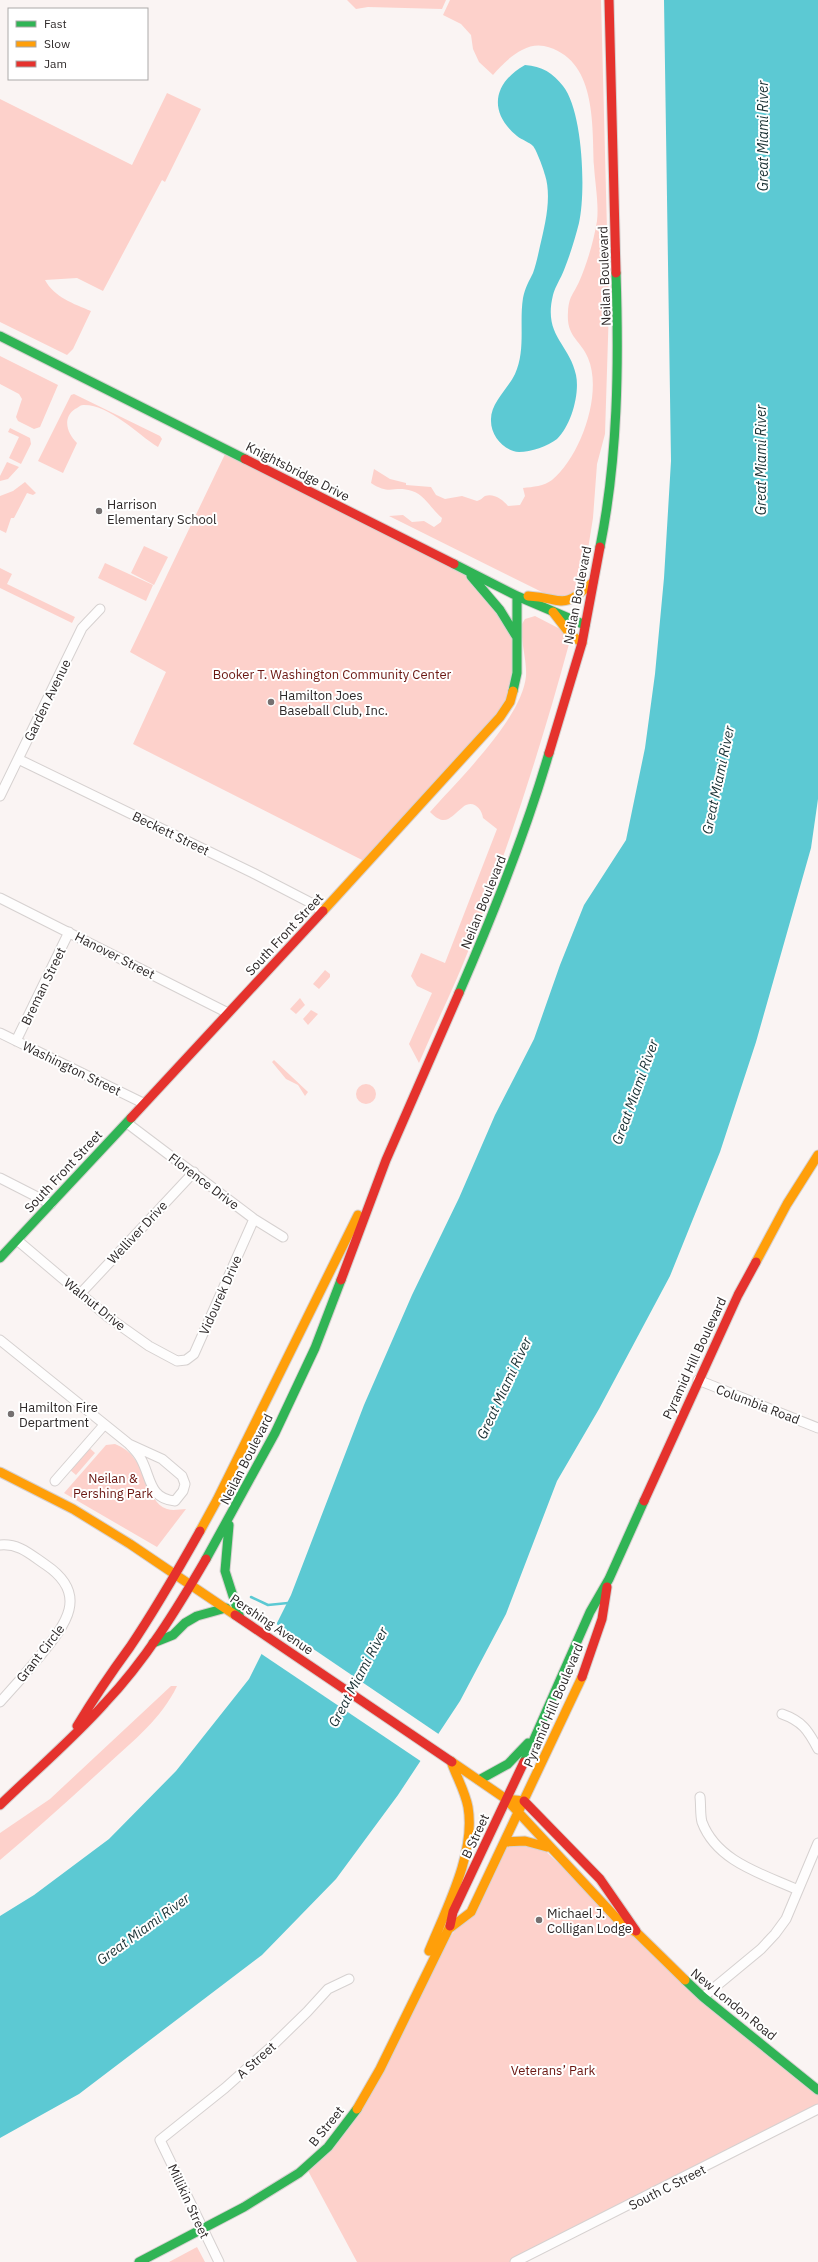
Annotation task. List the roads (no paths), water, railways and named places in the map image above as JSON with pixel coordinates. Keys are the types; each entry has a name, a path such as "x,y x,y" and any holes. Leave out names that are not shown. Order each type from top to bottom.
{"street":[{"name":"Neilan Boulevard","path":"0,1805 105,1704 153,1643 191,1585 231,1516 275,1433 315,1348 386,1160 502,891 551,752 582,643 604,529 612,462 618,341 609,0"},
{"name":"Knightsbridge Drive","path":"0,336 517,596 585,625"},
{"path":"466,570 500,610 516,636"},
{"path":"517,596 538,596 559,602 578,595 593,582"},
{"name":"South Front Street","path":"0,1258 127,1123 143,1103 322,912 500,717 510,702 515,686 517,658 517,596"},
{"name":"Garden Avenue","path":"0,796 82,628 100,609"},
{"path":"554,612 570,634 582,643"},
{"name":"Beckett Street","path":"18,759 253,873 315,906 322,912"},
{"name":"Hanover Street","path":"0,898 228,1013"},
{"name":"Breman Street","path":"16,1041 69,932"},
{"name":"Washington Street","path":"0,1033 143,1103"},
{"name":"Florence Drive","path":"127,1123 194,1172 254,1219 283,1237"},
{"name":"Pyramid Hill Boulevard","path":"506,1799 538,1733 590,1612 609,1579 715,1342 764,1246 818,1155"},
{"name":"Neilan Boulevard","path":"72,1736 86,1709 130,1646 175,1575 220,1494 281,1373 328,1272 386,1160"},
{"name":"Welliver Drive","path":"81,1292 194,1172"},
{"path":"0,1178 50,1204"},
{"name":"Vidourek Drive","path":"177,1361 186,1360 194,1354 254,1219"},
{"name":"Walnut Drive","path":"17,1240 81,1292 108,1317 149,1346 177,1361"},
{"path":"0,1340 129,1444 162,1459 182,1476 185,1484 183,1491 175,1501 164,1500 156,1494 141,1459 129,1444"},
{"name":"Columbia Road","path":"698,1380 818,1428"},
{"path":"55,1481 104,1425"},
{"name":"Pershing Avenue","path":"0,1472 80,1513 226,1608 506,1799 524,1801"},
{"path":"231,1516 224,1562 227,1579 234,1596 240,1618"},
{"name":"Grant Circle","path":"0,1546 17,1546 54,1571 63,1579 68,1591 70,1602 69,1613 62,1628 0,1702"},
{"name":"Pyramid Hill Boulevard","path":"518,1814 586,1668 602,1619 609,1579"},
{"path":"153,1643 173,1635 186,1623 197,1616 226,1608"},
{"path":"782,1714 797,1720 810,1734 818,1749"},
{"path":"479,1780 508,1764 538,1733"},
{"path":"426,1973 428,1954 465,1857 469,1824 465,1800 451,1761"},
{"path":"700,1797 702,1821 712,1842 726,1855 798,1890"},
{"name":"New London Road","path":"506,1799 518,1814 621,1923 637,1933 703,1997 818,2090"},
{"name":"B Street","path":"139,2262 203,2230 270,2192 306,2167 327,2148 370,2089 426,1973 450,1928 453,1912 506,1799"},
{"name":"New London Road","path":"524,1801 581,1860 627,1915 637,1933"},
{"name":"B Street","path":"450,1928 471,1912 518,1814"},
{"path":"505,1842 531,1842 551,1848"},
{"path":"703,1997 761,1949 776,1934 786,1919 818,1843"},
{"name":"A Street","path":"160,2140 225,2088 272,2046 328,1989 349,1979"},
{"name":"South C Street","path":"515,2262 611,2216 818,2109"},
{"name":"Millikin Street","path":"160,2140 219,2262"}],"water":[{"name":"Great Miami River","path":"664,0 818,0 818,799 811,848 756,1042 720,1152 670,1276 599,1409 557,1481 506,1614 460,1701 398,1795 336,1879 262,1955 79,2094 0,2138 0,1916 34,1895 109,1839 176,1771 249,1679 291,1595 364,1405 412,1295 459,1198 495,1115 534,1039 560,965 584,905 626,840 645,748 655,674 664,578 671,461"},
{"path":"525,65 537,67 547,71 563,86 570,98 579,132 582,192 579,223 563,273 553,295 551,309 551,320 554,330 573,364 576,375 577,391 573,409 566,426 557,439 539,448 519,452 508,449 499,442 493,432 491,414 496,402 512,380 518,365 521,346 523,298 536,263 544,229 548,202 547,184 536,151 533,146 517,136 508,127 498,108 498,98 506,80 514,72"}],"waterway":[{"path":"251,1597 268,1605 288,1603"}],"place":[{"name":"Harrison Elementary School","path":"99,511"},
{"name":"Hamilton Joes Baseball Club, Inc.","path":"271,702"},
{"name":"Hamilton Fire Department","path":"11,1414"},
{"name":"Michael J. Colligan Lodge","path":"539,1920"}],"park label":[{"name":"Booker T. Washington Community Center","path":"332,674"},
{"name":"Neilan & Pershing Park","path":"113,1486"},
{"name":"Veterans’ Park","path":"553,2070"}]}
